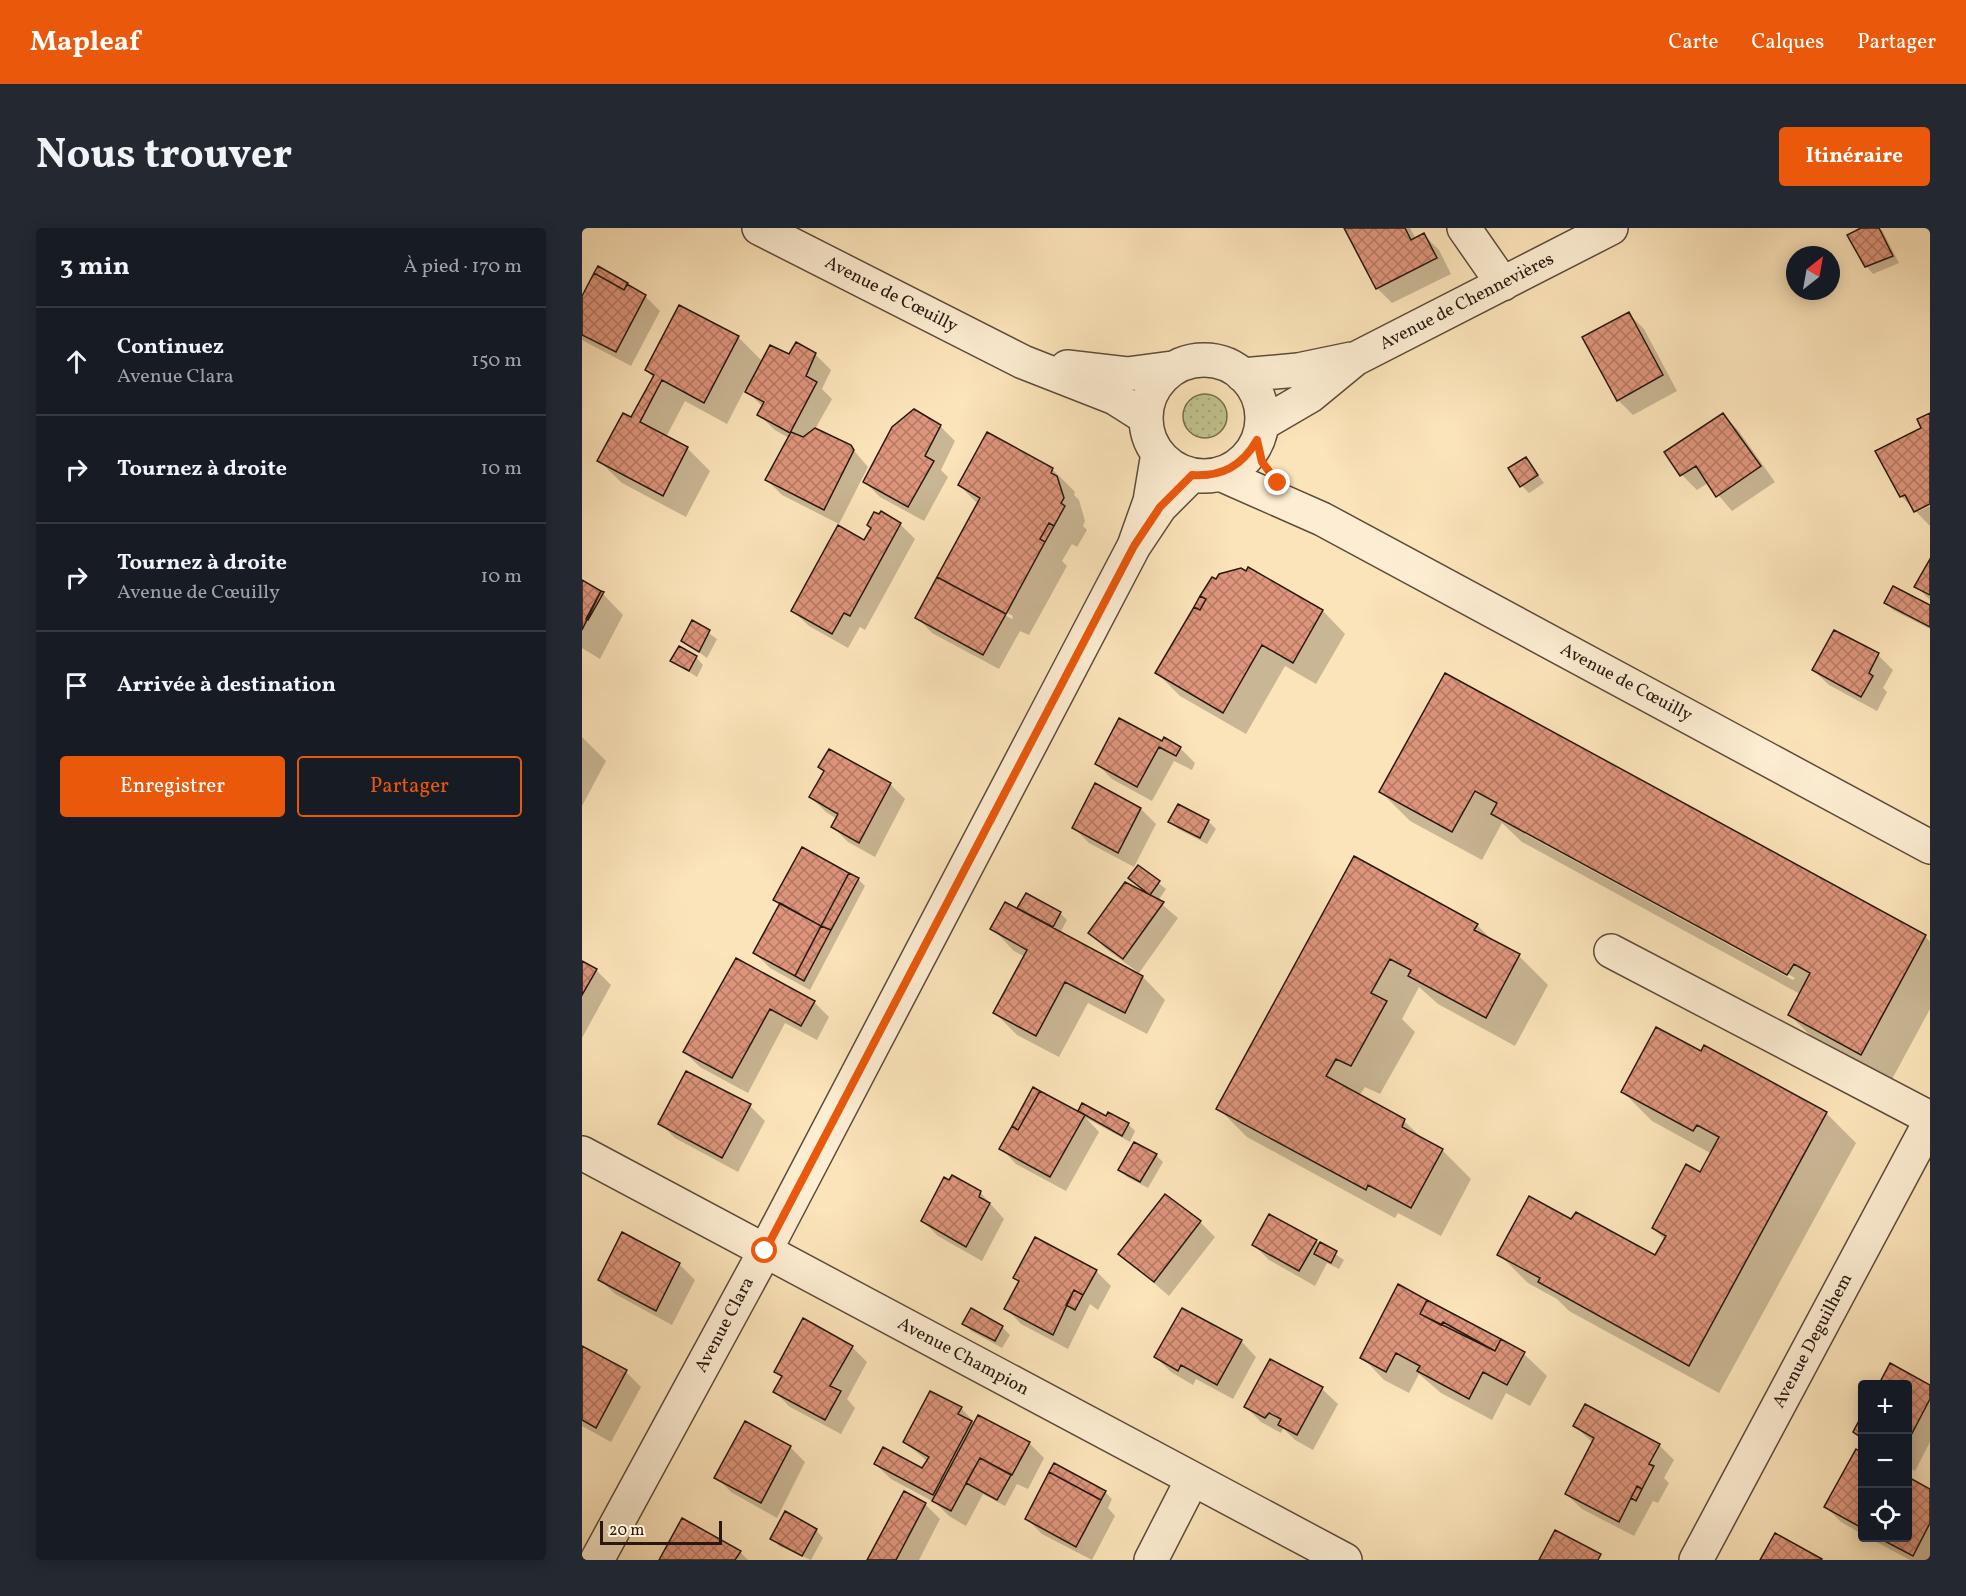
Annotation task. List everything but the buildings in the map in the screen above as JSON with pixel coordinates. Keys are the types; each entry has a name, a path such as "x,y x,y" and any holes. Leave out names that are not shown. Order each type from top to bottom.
{"street":[{"name":"Avenue de Cœuilly","path":"759,228 794,236 1023,362 1115,398 1145,417"},
{"path":"1464,228 1503,284"},
{"name":"Avenue de Chennevières","path":"1260,432 1310,396 1355,358 1611,228"},
{"name":"Avenue de Chennevières","path":"1242,375 1298,370 1355,358"},
{"path":"1208,360 1226,364 1242,375 1254,389 1260,406 1260,432 1248,455 1236,466 1206,474 1179,471 1158,453 1146,430 1145,417 1148,398 1158,382 1172,369 1189,362 1208,360"},
{"name":"Avenue de Cœuilly","path":"1023,362 1127,374 1172,369"},
{"name":"Avenue de Cœuilly","path":"1260,432 1262,462 1278,483 1322,519"},
{"name":"Avenue Clara","path":"1134,546 1150,501 1158,453"},
{"name":"Avenue de Cœuilly","path":"1206,474 1322,519 1930,847"},
{"name":"Avenue Clara","path":"597,1560 765,1251 1134,546 1160,507 1206,474"},
{"path":"1611,951 1930,1120"},
{"name":"Avenue Deguilhem","path":"1696,1560 1930,1120"},
{"name":"Avenue Champion","path":"582,1153 1344,1560"},
{"path":"1151,1560 1192,1480"}],"green space":[{"path":"1205,394 1221,400 1227,416 1221,432 1205,438 1189,432 1183,416 1189,400"}],"route":[{"path":"765,1251 1134,546 1160,507 1192,475 1220,474 1236,466 1248,455 1257,440 1262,462 1278,483"}]}
